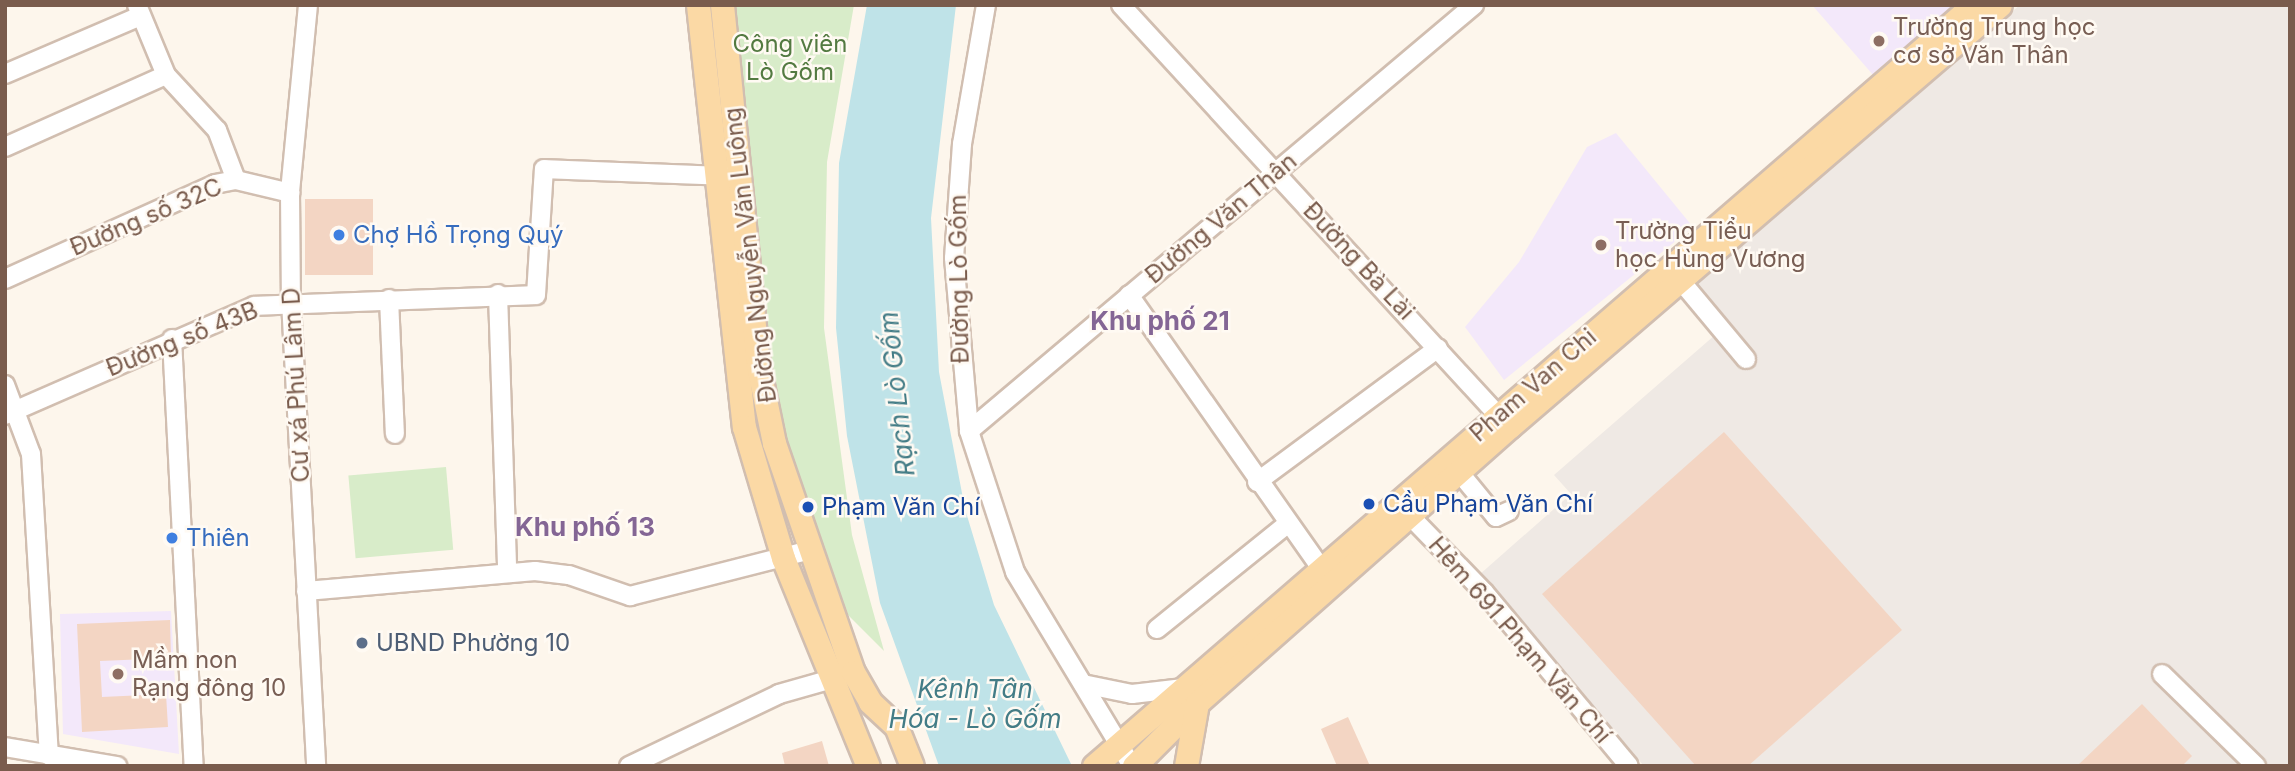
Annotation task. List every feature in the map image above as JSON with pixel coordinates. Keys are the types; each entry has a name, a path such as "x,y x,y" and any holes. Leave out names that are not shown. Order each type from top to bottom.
{"main road":[{"name":"Đường Nguyễn Văn Luông","path":"698,5 744,427 783,558 868,766"},
{"name":"Đường Nguyễn Văn Luông","path":"722,5 758,365 807,551 870,702 896,726 912,766"},
{"name":"Pham Van Chi","path":"1096,764 1191,695 1410,516 1459,472 1504,421 1973,5"},
{"name":"Pham Van Chi","path":"1133,766 1191,695 1321,568 1680,280 2000,5"},
{"path":"1185,766 1191,695"},
{"path":"870,702 895,766"},
{"path":"847,710 856,766"},
{"path":"847,710 875,766"}],"street":[{"name":"Cư xá Phú Lâm D","path":"308,5 290,193 291,301 316,766"},
{"name":"Đường Lò Gốm","path":"986,5 962,144 954,258 969,430 1010,562 1133,766"},
{"name":"Đường Bà Lài","path":"1121,5 1504,421"},
{"name":"Đường Văn Thân","path":"969,430 1277,174 1474,5"},
{"path":"5,74 137,11 166,75 216,130 236,180"},
{"path":"5,147 166,75"},
{"name":"Đường số 43B","path":"11,412 247,308 291,301 536,295 544,169 715,175"},
{"path":"715,175 739,177"},
{"name":"Đường số 32C","path":"5,279 215,184 236,180 290,193"},
{"path":"1680,280 1746,359"},
{"path":"498,294 507,572"},
{"path":"1129,295 1257,482 1321,568"},
{"path":"389,299 395,434"},
{"path":"172,339 194,766"},
{"path":"1257,482 1438,348"},
{"path":"5,385 11,412 31,454 49,755"},
{"path":"1459,472 1496,517 1509,511"},
{"name":"Hẻm 691 Phạm Văn Chí","path":"1410,516 1484,592 1629,766"},
{"path":"1157,629 1287,524"},
{"path":"306,591 507,572 569,575 630,596 807,551"},
{"path":"2162,674 2256,766"},
{"path":"634,762 779,694 832,679"},
{"path":"1083,684 1132,694 1191,695"},
{"path":"5,747 117,766"}],"shaded area":[{"name":"Trường Trung học cơ sở Văn Thân","path":"1812,5 1956,5 1874,76"},
{"path":"2020,5 2290,5 2290,766 1644,766 1479,575 1571,494 1554,475 1715,335 1681,294"},
{"name":"Trường Tiểu học Hùng Vương","path":"1616,133 1693,227 1504,380 1465,327 1519,262 1587,147"},
{"name":"Mầm non Rạng đông 10","path":"171,611 179,754 63,734 60,614"}],"green space":[{"name":"Công viên Lò Gốm","path":"732,5 854,5 827,162 824,328 852,535 884,651 833,600 777,407"},
{"path":"446,467 453,550 356,558 348,476"}],"water":[{"name":"Kênh Tân Hóa - Lò Gốm","path":"867,5 956,5 931,218 939,372 965,509 994,605 1072,766 939,766 880,603 847,436 836,328 839,163"}],"building":[{"name":"Chợ Hồ Trọng Quý","path":"305,199 373,199 373,275 305,275"},
{"path":"1724,432 1902,630 1748,766 1696,766 1542,594"},
{"path":"170,620 171,658 100,661 102,697 166,694 168,727 82,732 77,624"},
{"path":"2142,704 2192,756 2182,766 2077,766"},
{"path":"1348,717 1370,766 1337,766 1321,729"},
{"path":"822,741 829,766 785,766 782,753"}],"place":[{"name":"Trường Trung học cơ sở Văn Thân","path":"1879,41"},
{"name":"Chợ Hồ Trọng Quý","path":"339,235"},
{"name":"Trường Tiểu học Hùng Vương","path":"1601,245"},
{"name":"Cầu Phạm Văn Chí","path":"1369,504"},
{"name":"Phạm Văn Chí","path":"808,507"},
{"name":"Thiên","path":"172,538"},
{"name":"UBND Phường 10","path":"362,643"},
{"name":"Mầm non Rạng đông 10","path":"118,674"}],"district":[{"name":"Khu phố 21","path":"1160,321"},
{"name":"Khu phố 13","path":"585,527"}],"water label":[{"name":"Rạch Lò Gốm","path":"897,394"}]}
